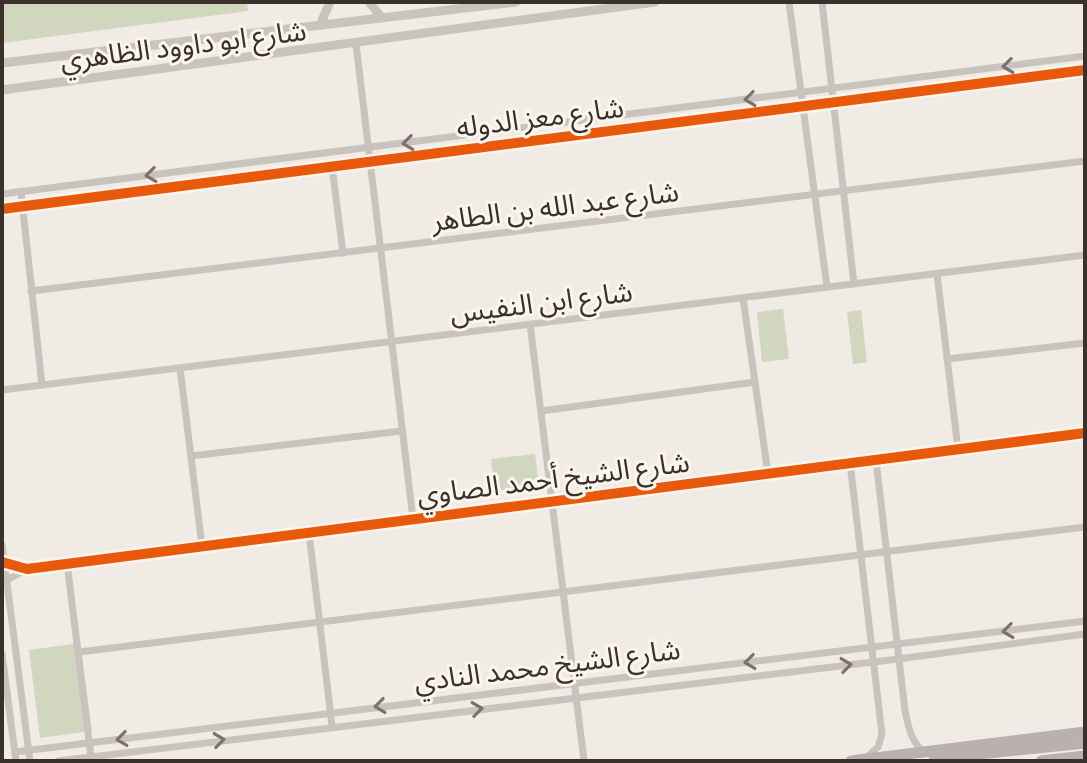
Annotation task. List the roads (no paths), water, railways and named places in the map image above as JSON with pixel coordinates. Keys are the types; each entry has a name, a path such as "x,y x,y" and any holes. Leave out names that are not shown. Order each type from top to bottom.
{"main road":[{"path":"851,761 1085,732"},
{"path":"925,752 949,757 1085,743"},
{"path":"1041,761 1085,756"}],"street":[{"path":"320,25 330,2"},
{"path":"369,2 382,18"},
{"name":"شارع ابو داوود الظاهري","path":"2,63 516,2"},
{"path":"522,2 520,12 527,19"},
{"name":"شارع ابو داوود الظاهري","path":"2,90 655,2"},
{"path":"789,2 827,287"},
{"path":"822,2 854,284"},
{"path":"501,4 507,11 503,22"},
{"path":"356,44 413,519"},
{"name":"شارع معز الدوله","path":"2,194 1085,56"},
{"name":"شارع معز الدوله","path":"2,209 1085,70"},
{"name":"شارع عبد الله بن الطاهر","path":"31,291 1085,161"},
{"path":"332,167 343,253"},
{"path":"21,192 42,385"},
{"name":"شارع ابن النفيس","path":"2,390 1085,255"},
{"path":"937,274 958,449"},
{"path":"743,298 768,474"},
{"path":"530,324 584,761"},
{"path":"947,359 1085,343"},
{"path":"180,368 202,546"},
{"path":"541,411 755,382"},
{"path":"191,456 402,431"},
{"name":"شارع الشيخ أحمد الصاوي","path":"27,569 1085,433"},
{"path":"876,460 908,724 918,748 925,752"},
{"path":"850,463 882,734 878,747 865,759"},
{"path":"79,652 1085,527"},
{"path":"309,533 332,726"},
{"path":"2,545 4,581 30,761"},
{"path":"3,562 27,569"},
{"path":"67,563 91,757"},
{"path":"4,581 27,569"},
{"name":"شارع الشيخ محمد النادي","path":"16,757 29,751 330,712 1085,621"},
{"name":"شارع الشيخ محمد النادي","path":"58,761 1085,634"},
{"path":"2,654 16,757"}]}
